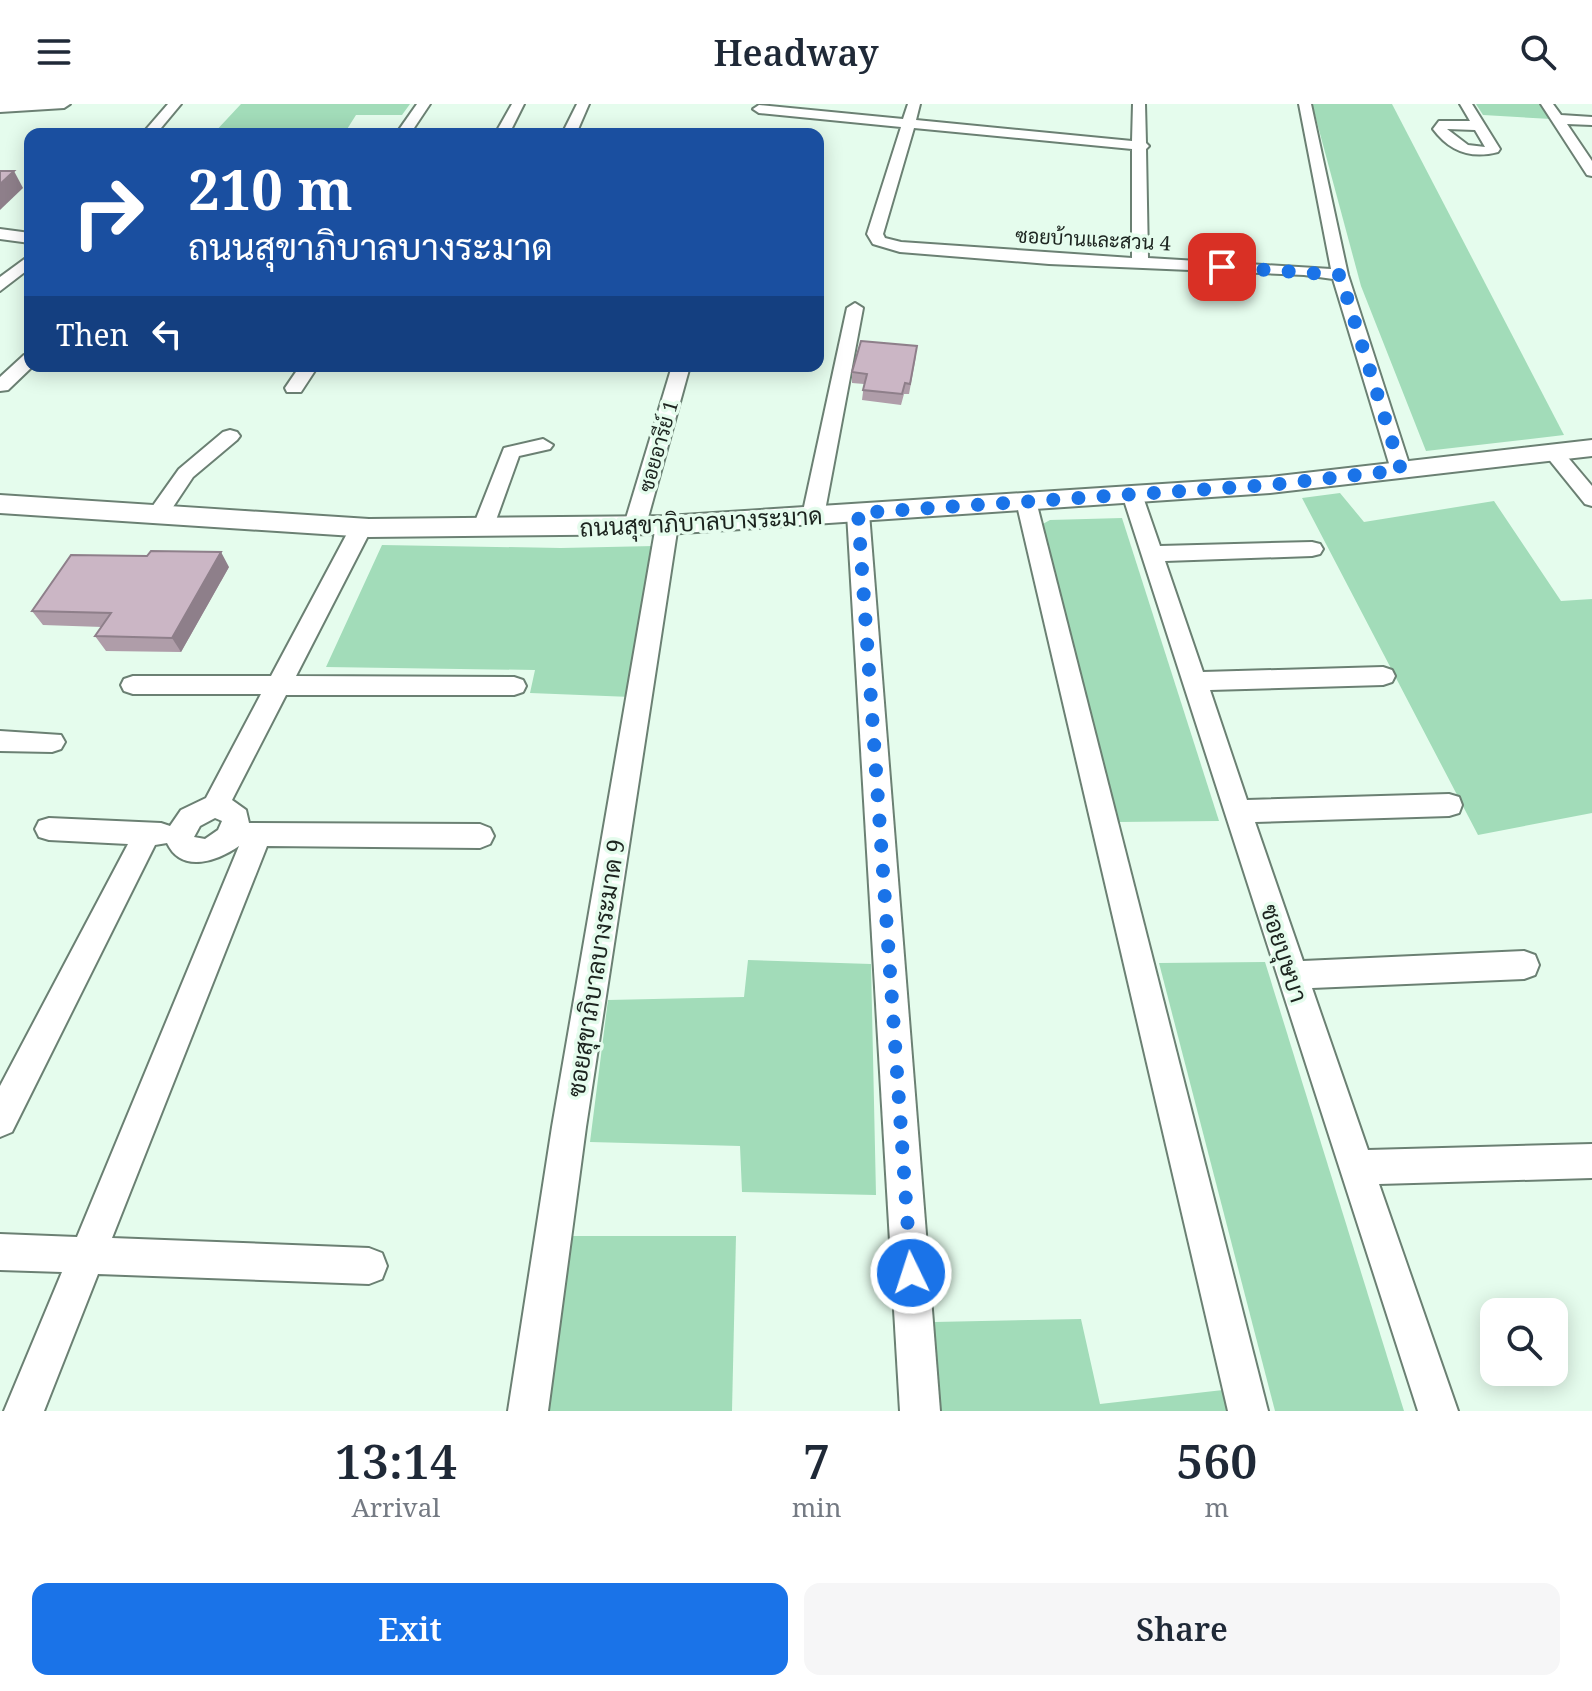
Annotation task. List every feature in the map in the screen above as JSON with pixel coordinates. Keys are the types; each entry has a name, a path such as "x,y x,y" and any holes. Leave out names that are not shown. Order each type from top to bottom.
{"street":[{"path":"0,108 64,104"},
{"path":"154,128 175,104"},
{"path":"407,128 424,104"},
{"path":"505,128 518,104"},
{"path":"572,128 583,104"},
{"name":"ซอยบ้านและสวน 4","path":"914,104 875,234 879,241 900,247 974,254 1304,270 1340,275"},
{"path":"1305,104 1340,275 1401,470"},
{"path":"1466,104 1479,126"},
{"path":"1547,104 1592,172"},
{"path":"1135,105 1142,146 1140,264"},
{"path":"759,109 1142,146"},
{"path":"1557,119 1592,121"},
{"path":"0,234 24,237"},
{"path":"0,286 24,265"},
{"path":"813,516 855,308"},
{"path":"1,386 24,365"},
{"path":"294,388 305,372"},
{"name":"ซอยอารีย์ 1","path":"635,525 679,372"},
{"path":"158,514 186,473 230,436"},
{"path":"483,529 511,452 543,445"},
{"name":"ถนนสุขาภิบาลบางระมาด","path":"0,504 361,528 667,525 1270,485 1592,448"},
{"path":"1553,452 1592,499"},
{"name":"ซอยบุษบา","path":"1132,494 1438,1411"},
{"path":"1026,501 1248,1411"},
{"path":"858,513 920,1411"},
{"name":"ซอยสุขาภิบาลบางระมาด 9","path":"528,1411 569,1127 667,525"},
{"path":"215,807 361,528"},
{"path":"1152,554 1312,549"},
{"path":"1194,681 1383,676"},
{"path":"133,685 514,686"},
{"path":"0,741 52,742"},
{"path":"1238,811 1449,805"},
{"path":"180,835 196,813 215,807 230,809 235,814 237,826 246,834"},
{"path":"49,829 180,835"},
{"path":"0,1120 147,834"},
{"path":"24,1411 88,1255 246,834"},
{"path":"180,835 185,847 201,851 246,834 480,836"},
{"path":"1292,975 1524,965"},
{"path":"1357,1167 1592,1161"},
{"path":"0,1252 369,1266"}],"green space":[{"path":"241,104 410,104 402,115 356,115 348,128 219,128"},
{"path":"1312,104 1392,104 1564,435 1426,451 1361,286"},
{"path":"1476,104 1540,104 1551,119 1483,115"},
{"path":"1340,493 1364,522 1494,501 1561,601 1592,599 1592,813 1478,835 1302,498"},
{"path":"1122,518 1219,821 1118,822 1041,525 1050,520"},
{"path":"382,545 654,546 631,697 530,693 535,670 326,667"},
{"path":"748,960 871,964 876,1195 742,1192 740,1146 590,1142 608,1000 744,997"},
{"path":"1265,962 1404,1411 1275,1411 1159,963"},
{"path":"568,1236 736,1236 732,1411 549,1411"},
{"path":"1081,1319 1100,1404 1223,1390 1228,1411 940,1411 934,1322"}],"building":[{"path":"0,171 14,171 0,184"},
{"path":"861,341 917,346 910,384 905,383 902,394 863,390 867,374 852,372"},
{"path":"151,551 221,552 172,638 95,636 111,613 32,611 71,555 147,556"}],"route":[{"path":"911,1273 858,513 1270,485 1401,470 1340,275 1304,270 1222,267"}]}
